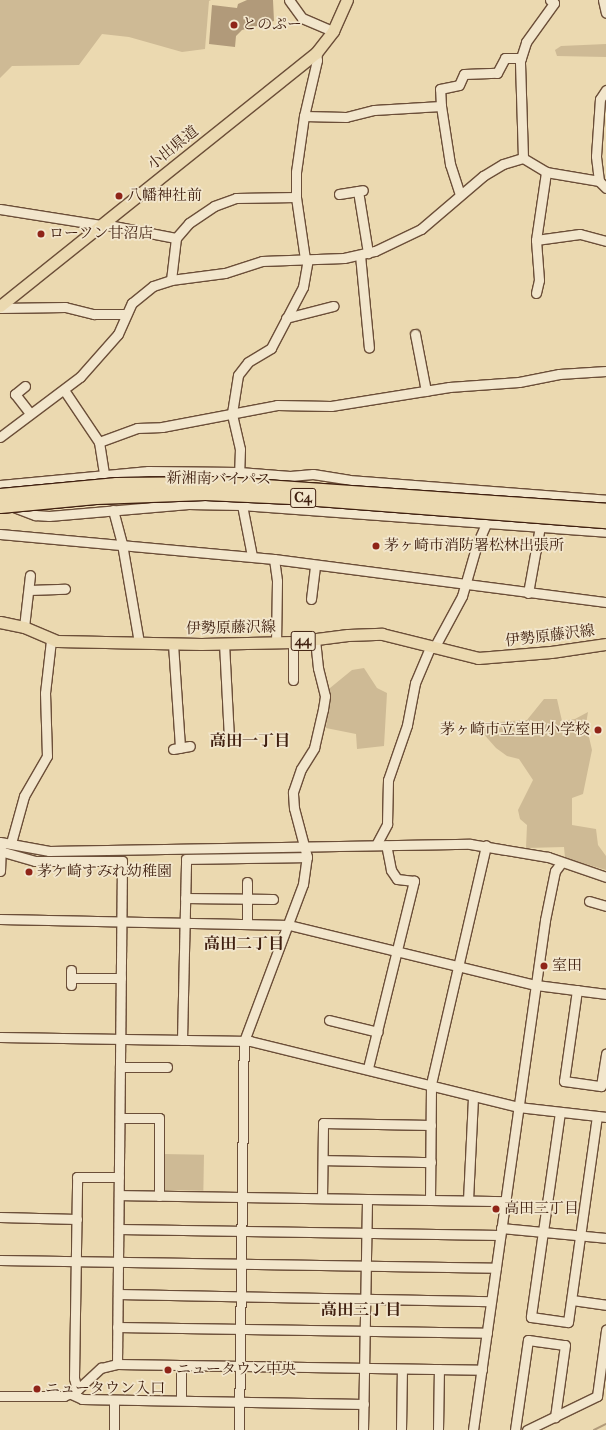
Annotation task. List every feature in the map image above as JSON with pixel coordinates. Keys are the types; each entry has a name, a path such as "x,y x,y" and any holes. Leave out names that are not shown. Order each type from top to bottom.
{"highway":[{"name":"新湘南バイパス","path":"0,495 116,484 222,483 606,510"},
{"name":"新湘南バイパス","path":"0,506 96,496 205,493 291,497 606,521"}],"main road":[{"name":"小出県道","path":"0,307 316,53 334,31 347,0"},
{"name":"伊勢原藤沢線","path":"0,622 24,627 51,640 173,644 293,642 372,633 478,658 551,652 606,644"}],"street":[{"path":"289,0 302,18 334,31"},
{"path":"523,158 521,58 526,42 554,3 550,0"},
{"path":"603,0 606,13"},
{"path":"252,556 241,505 239,472 240,449 232,413 238,375 248,362 271,348 303,287 306,259 296,197 296,172 304,116 317,60 316,53"},
{"path":"460,194 450,164 441,106 440,89 459,85 464,74 497,74 505,58 521,58"},
{"path":"598,181 596,156 600,99 606,90"},
{"path":"304,116 346,117 374,110 441,106"},
{"path":"0,436 64,390 100,356 118,334 132,303 145,290 171,280 225,273 262,261 364,254 420,229 460,194 504,164 523,158 546,172 598,181 606,188"},
{"path":"536,293 540,280 536,240 546,172"},
{"path":"339,194 361,191 369,348"},
{"path":"171,280 176,238 189,223 227,200 296,197"},
{"path":"0,209 102,224 176,238"},
{"path":"536,240 580,234 606,241"},
{"path":"286,318 333,306"},
{"path":"0,307 65,307 108,315 126,314"},
{"path":"415,334 426,391"},
{"path":"99,442 137,428 162,427 232,413 284,405 331,406 474,384 519,382 559,374 606,371"},
{"path":"25,386 15,394 30,414"},
{"path":"64,390 99,442 104,474"},
{"path":"0,485 104,474 176,470 239,472 290,476 313,474 349,480 606,500"},
{"path":"376,845 388,824 388,780 407,725 416,678 467,583 477,544 490,522 496,492"},
{"path":"0,506 48,516 188,504 241,505 490,522 606,532"},
{"path":"113,510 122,544 139,642"},
{"path":"528,593 540,526"},
{"path":"0,534 252,556 315,566 467,583 528,593 606,602"},
{"path":"274,559 277,581 276,642"},
{"path":"311,599 315,566"},
{"path":"24,627 30,575"},
{"path":"29,590 65,588"},
{"path":"11,843 24,796 48,752 45,693 51,640"},
{"path":"239,1430 244,1041 289,925 303,884 307,857 306,847 294,808 293,792 301,769 314,748 325,696 318,668 315,640"},
{"path":"293,642 293,680"},
{"path":"224,643 229,739"},
{"path":"173,644 177,748 190,746"},
{"path":"0,845 11,843 49,851 376,845 486,845 548,857 561,863 606,877"},
{"path":"0,845 0,871"},
{"path":"0,845 35,861 122,861 117,1364"},
{"path":"368,1068 414,881 397,879 391,870 386,845"},
{"path":"430,1200 431,1085 486,845"},
{"path":"182,1040 186,859 307,857"},
{"path":"473,1430 518,1107 549,900 555,871 561,863"},
{"path":"246,924 247,882"},
{"path":"185,898 273,899"},
{"path":"589,901 606,906"},
{"path":"0,919 289,925 536,985 606,994"},
{"path":"71,978 121,978"},
{"path":"577,990 564,1080 602,1086 606,1053"},
{"path":"329,1020 378,1032"},
{"path":"0,1037 244,1041 368,1068 473,1097 518,1107 560,1112 602,1117 581,1236 568,1322 531,1317 560,1112"},
{"path":"120,1067 167,1067"},
{"path":"468,1200 473,1097"},
{"path":"120,1118 159,1118 159,1196"},
{"path":"322,1198 323,1123 431,1125"},
{"path":"323,1160 430,1162"},
{"path":"119,1177 77,1177 74,1392 82,1399 364,1404"},
{"path":"119,1195 505,1201"},
{"path":"363,1430 367,1199"},
{"path":"0,1217 76,1219"},
{"path":"119,1229 366,1233 501,1231 543,1232 606,1238"},
{"path":"0,1260 496,1268"},
{"path":"118,1294 491,1301"},
{"path":"572,1300 606,1305"},
{"path":"118,1327 487,1333"},
{"path":"527,1430 597,1396 604,1365 606,1330"},
{"path":"515,1430 528,1340 565,1345 555,1417"},
{"path":"0,1396 56,1397 74,1392 101,1368 117,1364 482,1370"},
{"path":"181,1365 181,1400"},
{"path":"401,1430 402,1369"},
{"path":"438,1430 439,1369"},
{"path":"114,1400 114,1430"}],"shaded area":[{"path":"0,0 211,0 209,1 205,49 182,52 129,37 102,34 79,65 12,66 0,78"},
{"name":"とのぷー","path":"247,0 273,0 274,21 242,30 236,36 235,47 209,44 212,5 237,8 238,4"},
{"path":"606,44 606,57 557,56 555,50 561,46"},
{"path":"364,668 377,688 387,693 384,746 357,749 356,734 326,728 330,688 352,670"},
{"path":"544,699 557,699 562,721 575,719 588,712 586,724 592,750 583,794 572,798 572,825 596,829 598,845 606,856 606,870 565,858 564,847 526,848 527,825 520,819 518,810 533,780 519,759 507,756 496,748 481,731 485,723 527,720"},
{"path":"162,1154 204,1155 203,1191 161,1190"}],"waterway":[{"path":"594,1430 606,1424"}],"place":[{"name":"とのぷー","path":"234,25"},
{"name":"八幡神社前","path":"119,196"},
{"name":"ローソン甘沼店","path":"41,234"},
{"name":"茅ヶ崎市消防署松林出張所","path":"376,546"},
{"name":"茅ヶ崎市立室田小学校","path":"598,730"},
{"name":"茅ケ崎すみれ幼稚園","path":"29,872"},
{"name":"室田","path":"544,966"},
{"name":"高田三丁目","path":"496,1209"},
{"name":"ニュータウン中央","path":"168,1370"},
{"name":"ニュータウン入口","path":"37,1389"}],"district":[{"name":"高田一丁目","path":"250,741"},
{"name":"高田二丁目","path":"244,944"},
{"name":"高田三丁目","path":"361,1310"}]}
